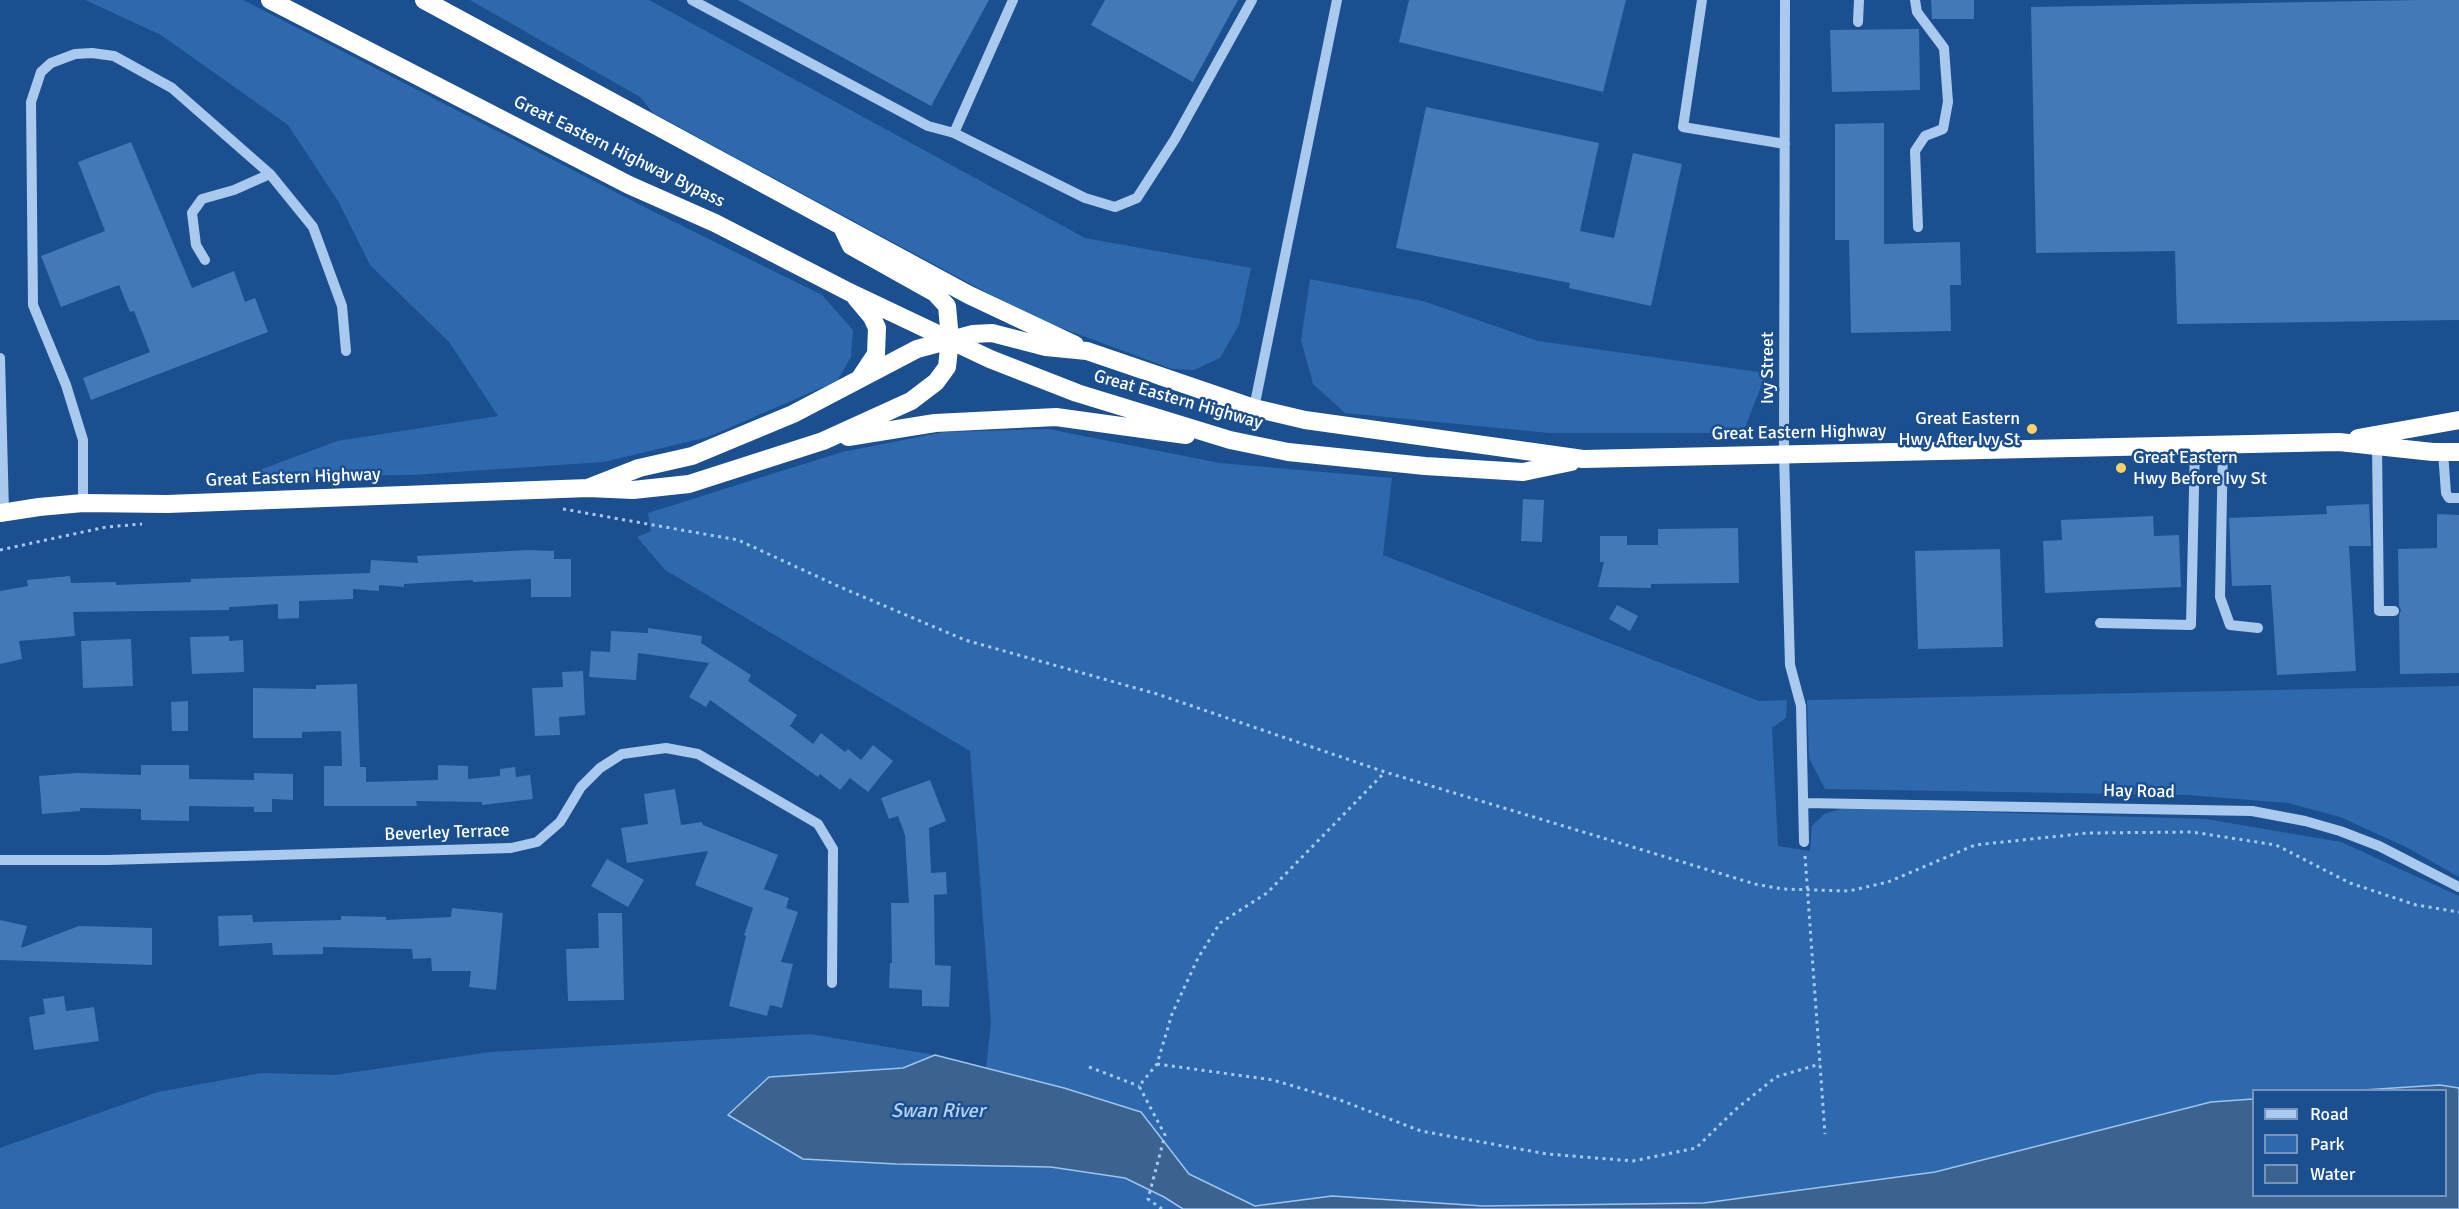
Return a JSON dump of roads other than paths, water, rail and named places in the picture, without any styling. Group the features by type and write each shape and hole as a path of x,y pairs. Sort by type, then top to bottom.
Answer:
{"highway":[{"name":"Great Eastern Highway Bypass","path":"270,0 629,185 715,223 851,293 950,339"},
{"name":"Great Eastern Highway Bypass","path":"424,0 969,295 1087,351"},
{"name":"Great Eastern Highway","path":"2,512 83,503 179,503 588,488 633,490 689,484 823,441 911,401 936,382 947,367 950,339 947,306 935,293 851,246 842,227"},
{"path":"851,293 872,317 876,328 876,354 859,380"},
{"name":"Great Eastern Highway","path":"588,488 639,468 692,456 793,414 917,349 950,339 992,333 1046,347 1087,351 1254,408 1305,420 1583,459 2338,442 2451,452"},
{"name":"Great Eastern Highway","path":"950,339 990,359 1077,393 1230,440 1288,452 1425,466 1523,472 1583,459"},
{"path":"823,441 935,423 1056,417 1230,440"},
{"name":"Great Eastern Highway","path":"2338,442 2459,420"}],"street":[{"path":"692,0 928,126 954,133 1084,198 1115,207 1137,198 1175,140 1252,0"},
{"path":"954,133 1013,0"},
{"path":"1254,408 1337,0"},
{"path":"1702,0 1683,127 1785,144"},
{"name":"Ivy Street","path":"1785,0 1784,454 1790,665 1801,706 1804,842"},
{"path":"1858,22 1859,0"},
{"path":"1915,0 1917,12 1944,48 1948,102 1943,129 1925,136 1915,151 1918,227"},
{"path":"83,503 83,440 66,385 33,305 31,102 41,72 51,63 75,54 92,53 114,56 172,88 270,174 313,227 342,306 346,351"},
{"path":"205,260 196,245 192,213 202,199 234,190 270,174"},
{"path":"0,358 2,512"},
{"path":"2100,623 2191,625 2195,445"},
{"path":"2223,445 2220,597 2230,625 2258,628"},
{"path":"2377,446 2379,611 2394,611"},
{"path":"2451,452 2446,494 2449,498 2459,498"},
{"name":"Beverley Terrace","path":"0,860 107,860 511,848 537,842 560,822 581,787 600,768 622,754 666,748 698,754 818,824 833,849 832,982"},
{"name":"Hay Road","path":"1804,803 2252,811 2305,821 2340,831 2379,846 2459,887"}],"water":[{"name":"Swan River","path":"935,1055 1064,1088 1141,1112 1189,1174 1255,1206 1332,1196 1483,1206 1704,1203 1935,1172 2211,1102 2252,1099 2252,1197 2447,1197 2447,1089 2378,1089 2440,1085 2459,1088 2459,1209 1183,1209 1125,1178 1051,1167 896,1164 803,1159 728,1115 769,1077 903,1068"}],"place":[{"name":"Great Eastern Hwy After Ivy St","path":"2032,429"},
{"name":"Great Eastern Hwy Before Ivy St","path":"2121,468"}]}
